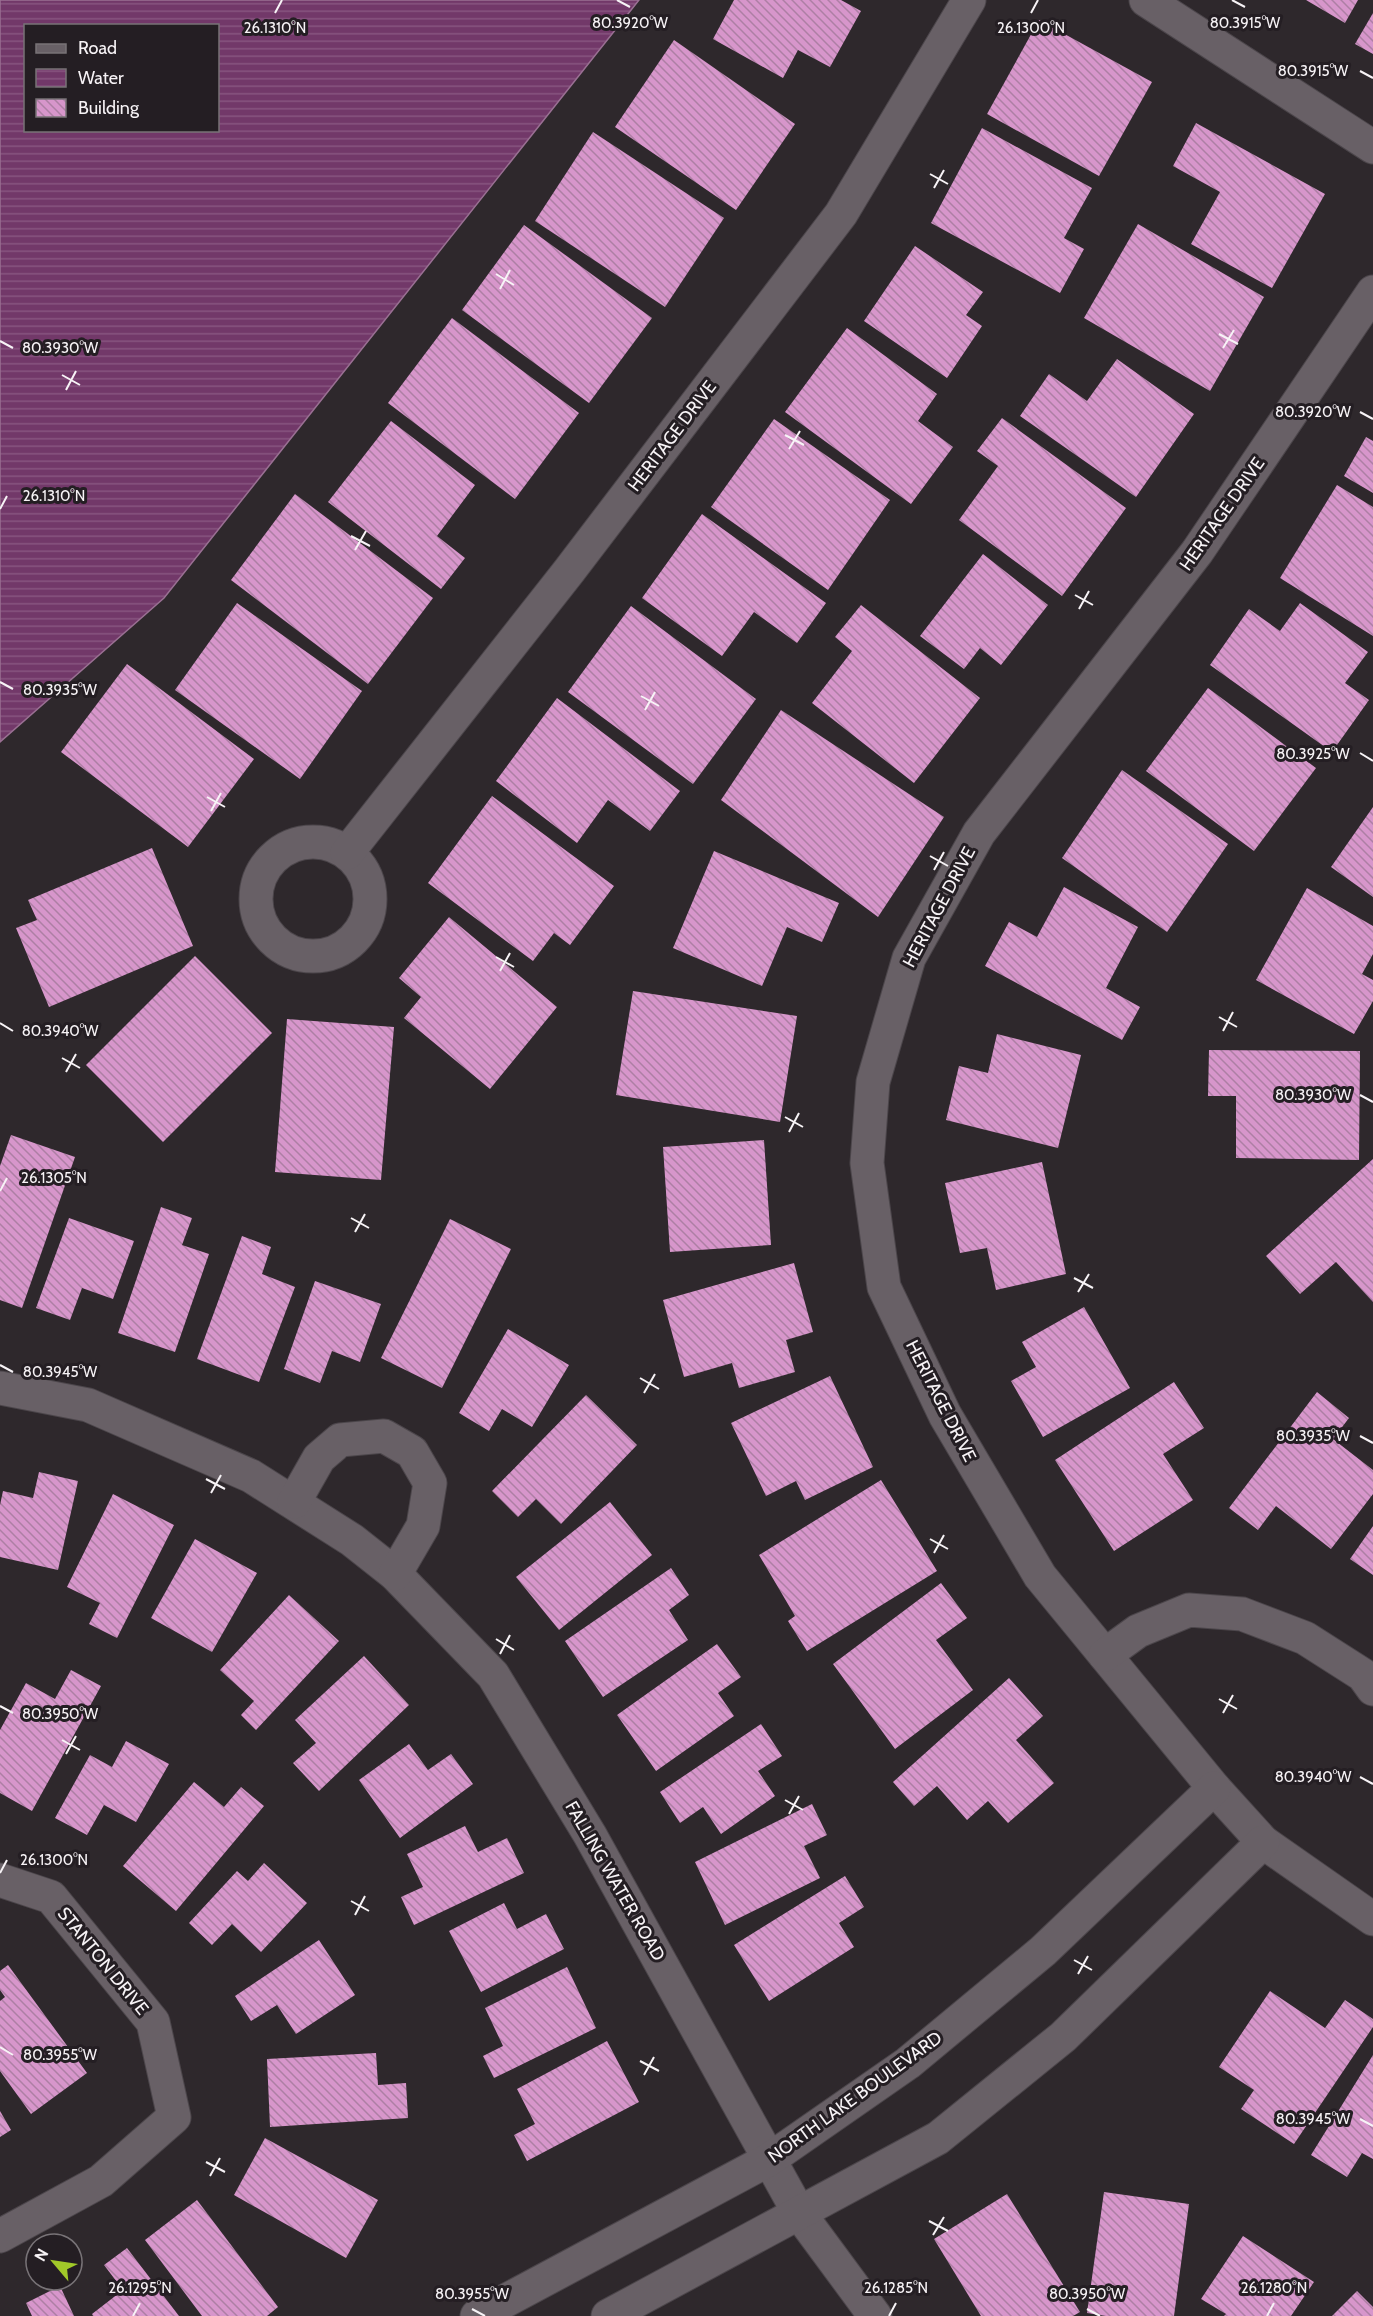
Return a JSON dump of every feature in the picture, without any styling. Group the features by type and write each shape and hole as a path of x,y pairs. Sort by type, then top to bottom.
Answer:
{"street":[{"name":"HERITAGE DRIVE","path":"347,853 576,562 841,214 969,0"},
{"path":"1146,0 1373,147"},
{"name":"HERITAGE DRIVE","path":"1373,292 1197,552 979,833 909,958 873,1082 867,1163 884,1287 945,1415 1040,1576 1214,1788 1263,1842 1373,1919"},
{"name":"FALLING WATER ROAD","path":"0,1388 88,1406 251,1476 352,1540 395,1574 493,1675 590,1835 799,2213 875,2316"},
{"path":"294,1502 319,1458 340,1440 384,1436 412,1452 430,1483 423,1526 395,1574"},
{"path":"1105,1655 1138,1631 1189,1610 1242,1614 1305,1638 1363,1675 1373,1689"},
{"name":"NORTH LAKE BOULEVARD","path":"477,2316 770,2159 908,2063 1042,1952 1214,1788"},
{"path":"608,2316 938,2138 1063,2037 1263,1842"},
{"name":"STANTON DRIVE","path":"0,1880 51,1896 153,2022 174,2117 101,2181 0,2236"}],"water":[{"path":"0,0 639,0 164,598 0,742"}],"building":[{"path":"734,0 841,0 861,11 830,67 798,50 783,78 713,39"},
{"path":"1306,0 1358,0 1345,23"},
{"path":"1373,13 1373,54 1355,44"},
{"path":"1039,20 1152,82 1099,176 987,114"},
{"path":"674,40 795,124 736,210 615,127"},
{"path":"1196,123 1325,194 1272,288 1191,244 1220,192 1173,166"},
{"path":"982,128 1092,188 1064,238 1084,249 1060,293 931,223"},
{"path":"593,132 724,218 665,307 535,221"},
{"path":"1138,224 1264,297 1210,391 1084,318"},
{"path":"524,225 652,318 589,403 462,310"},
{"path":"915,246 983,292 966,315 982,326 947,378 864,321"},
{"path":"452,318 579,413 515,499 388,403"},
{"path":"847,328 937,394 918,421 953,447 911,504 785,412"},
{"path":"1117,359 1194,414 1136,497 1020,416 1049,374 1087,401"},
{"path":"1002,418 1126,508 1062,596 959,520 998,466 977,451"},
{"path":"774,419 890,500 828,590 711,507"},
{"path":"391,421 475,485 437,536 465,558 441,589 328,502"},
{"path":"1366,437 1373,441 1373,493 1344,476"},
{"path":"1337,485 1373,507 1373,636 1280,578"},
{"path":"295,494 433,598 368,684 231,580"},
{"path":"702,514 826,603 797,643 754,612 722,656 642,598"},
{"path":"983,554 1048,605 1001,665 980,648 964,669 920,636"},
{"path":"237,603 362,691 300,779 175,690"},
{"path":"1300,603 1368,652 1345,683 1369,700 1332,752 1210,665 1249,609 1280,631"},
{"path":"861,605 980,698 914,783 812,703 852,651 835,637"},
{"path":"631,606 756,699 693,784 568,692"},
{"path":"127,664 254,759 188,847 61,752"},
{"path":"1208,688 1316,768 1254,851 1146,771"},
{"path":"557,698 680,791 650,831 608,800 577,843 496,781"},
{"path":"781,710 944,817 878,917 721,800"},
{"path":"1122,770 1228,844 1167,932 1062,858"},
{"path":"492,796 614,886 570,945 554,933 533,961 428,883"},
{"path":"1373,807 1373,897 1331,867"},
{"path":"152,848 193,946 49,1007 16,928 37,920 28,900"},
{"path":"714,851 839,903 822,942 787,927 762,986 673,948"},
{"path":"1064,887 1138,927 1106,988 1140,1007 1122,1040 985,966 1009,922 1037,937"},
{"path":"1307,888 1373,926 1373,954 1362,974 1373,980 1373,1001 1354,1034 1256,980"},
{"path":"449,917 557,1007 490,1089 404,1018 421,997 399,978"},
{"path":"195,956 272,1033 163,1142 86,1065"},
{"path":"633,991 797,1016 780,1122 616,1095"},
{"path":"287,1019 394,1027 381,1180 275,1172"},
{"path":"997,1034 1081,1055 1058,1148 946,1120 959,1066 988,1073"},
{"path":"1209,1050 1360,1051 1359,1160 1236,1158 1236,1096 1208,1096"},
{"path":"11,1135 75,1157 22,1308 0,1300 0,1166"},
{"path":"764,1140 771,1245 670,1252 663,1147"},
{"path":"1373,1159 1373,1302 1336,1262 1300,1294 1266,1256"},
{"path":"1042,1162 1066,1274 996,1290 987,1248 960,1253 945,1183"},
{"path":"161,1207 192,1218 182,1245 209,1254 175,1352 118,1333"},
{"path":"69,1218 134,1241 113,1299 82,1288 70,1320 36,1308"},
{"path":"450,1219 511,1249 442,1388 381,1358"},
{"path":"242,1236 271,1247 262,1274 295,1287 259,1382 197,1359"},
{"path":"794,1263 813,1332 786,1340 795,1372 739,1388 732,1363 684,1377 663,1300"},
{"path":"315,1281 381,1304 360,1362 332,1351 320,1383 284,1369"},
{"path":"1084,1307 1130,1388 1043,1437 1011,1381 1036,1367 1022,1342"},
{"path":"508,1329 569,1365 532,1427 502,1409 489,1431 459,1413"},
{"path":"830,1376 873,1467 805,1500 796,1481 766,1496 731,1423"},
{"path":"1174,1382 1204,1428 1163,1454 1193,1500 1114,1551 1055,1460"},
{"path":"1317,1392 1349,1418 1333,1439 1373,1470 1373,1494 1331,1549 1276,1506 1258,1530 1229,1508"},
{"path":"586,1395 637,1445 561,1524 536,1499 518,1517 492,1491"},
{"path":"39,1472 78,1481 58,1570 0,1557 0,1505 3,1491 33,1498"},
{"path":"881,1480 937,1571 807,1651 788,1621 795,1616 759,1555"},
{"path":"113,1494 174,1525 117,1638 89,1624 100,1603 67,1587"},
{"path":"610,1502 652,1555 559,1630 516,1577"},
{"path":"1373,1526 1373,1575 1350,1559"},
{"path":"195,1539 257,1573 212,1652 151,1618"},
{"path":"671,1568 689,1595 669,1610 688,1640 603,1697 565,1641"},
{"path":"941,1583 967,1618 936,1640 973,1690 895,1749 833,1664"},
{"path":"289,1595 339,1641 256,1730 241,1715 254,1701 220,1670"},
{"path":"717,1644 741,1677 718,1693 734,1716 656,1771 617,1715"},
{"path":"364,1656 409,1705 319,1791 293,1763 316,1743 295,1720"},
{"path":"71,1670 101,1686 32,1811 0,1793 0,1730 26,1683 55,1699"},
{"path":"1009,1678 1043,1716 1016,1740 1054,1783 1008,1823 988,1801 967,1820 937,1786 914,1806 893,1782"},
{"path":"761,1724 782,1756 758,1771 775,1796 721,1834 703,1807 680,1823 660,1792"},
{"path":"126,1741 169,1764 136,1822 104,1805 87,1835 55,1818 90,1755 112,1767"},
{"path":"409,1744 428,1770 451,1754 473,1784 400,1838 359,1780"},
{"path":"194,1782 224,1807 241,1787 264,1806 176,1911 123,1866"},
{"path":"812,1804 827,1835 804,1846 820,1878 725,1925 695,1862"},
{"path":"465,1826 478,1852 507,1838 524,1873 414,1925 401,1897 423,1887 407,1854"},
{"path":"264,1863 307,1903 261,1952 232,1924 212,1945 189,1923 237,1871 248,1881"},
{"path":"845,1876 864,1907 839,1923 854,1947 769,2001 734,1945"},
{"path":"504,1903 517,1929 546,1914 564,1949 481,1992 449,1931"},
{"path":"319,1940 355,1995 296,2034 277,2005 251,2021 235,1996"},
{"path":"8,1965 87,2073 31,2114 0,2071 0,2001 5,1997 0,1990 0,1971"},
{"path":"567,1967 596,2028 494,2078 483,2056 503,2046 485,2008"},
{"path":"1270,1991 1325,2028 1345,2000 1373,2019 1373,2027 1294,2144 1241,2109 1254,2090 1219,2067"},
{"path":"607,2041 639,2102 527,2161 514,2135 535,2124 517,2089"},
{"path":"376,2053 378,2085 406,2083 408,2118 270,2127 267,2059"},
{"path":"1373,2055 1373,2159 1362,2153 1347,2177 1311,2155"},
{"path":"0,2111 11,2130 0,2137"},
{"path":"265,2138 378,2200 346,2258 234,2195"},
{"path":"1104,2192 1189,2204 1174,2316 1106,2316 1087,2313"},
{"path":"1007,2194 1080,2312 1073,2316 981,2316 934,2239"},
{"path":"197,2200 278,2307 267,2316 202,2316 145,2240"},
{"path":"1243,2236 1314,2282 1291,2316 1224,2316 1226,2314 1201,2299"},
{"path":"127,2248 179,2316 93,2316 92,2314 123,2290 104,2265"},
{"path":"1357,2291 1373,2307 1373,2316 1332,2316"},
{"path":"48,2292 63,2292 74,2316 32,2316 26,2303"}]}
